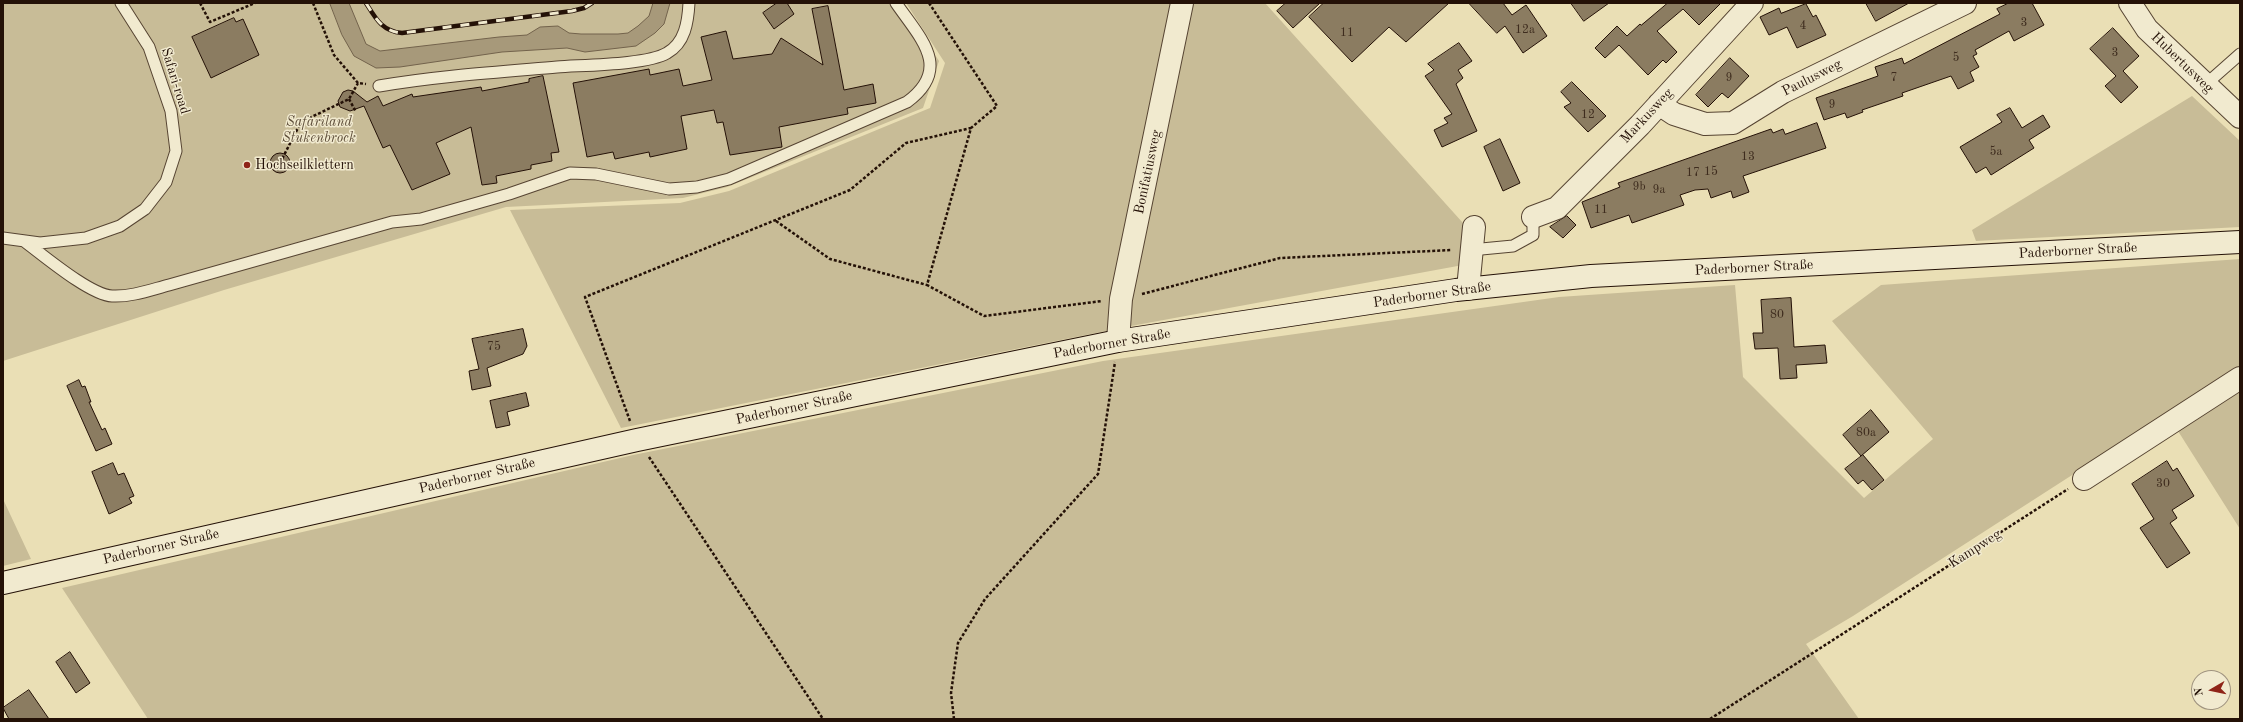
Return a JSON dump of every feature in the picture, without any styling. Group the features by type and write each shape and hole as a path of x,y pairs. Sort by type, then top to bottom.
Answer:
{"main road":[{"name":"Bonifatiusweg","path":"1118,341 1121,299 1182,3"},
{"name":"Markusweg","path":"1533,217 1557,208 1659,104 1752,3"},
{"name":"Paulusweg","path":"1659,104 1674,114 1705,124 1733,123 1783,92 1965,3"},
{"name":"Hubertusweg","path":"2130,3 2147,29 2240,117"},
{"path":"1468,289 1474,227"},
{"name":"Paderborner Straße","path":"3,583 637,440 1118,341 1468,289 1591,276 2240,242"},
{"path":"2084,479 2240,378"}],"lane":[{"name":"Safari-road","path":"3,238 40,243 86,238 120,226 145,209 166,182 176,151 170,111 149,47 121,3"},
{"path":"379,86 421,80 622,63 660,57 677,45 683,36 688,20 690,3"},
{"path":"24,241 91,289 110,296 133,294 392,222 421,219 509,194 570,173 596,174 669,189 697,187 729,179 907,102 918,93 926,81 930,67 930,54 896,3"},
{"path":"2205,85 2240,54"},
{"path":"1471,250 1513,246 1533,235 1533,217"}],"path":[{"path":"200,3 210,22 255,3"},
{"path":"313,3 334,55 358,83 379,86"},
{"path":"823,719 637,440 585,297 850,190 906,143 971,128 997,106 929,3"},
{"path":"280,163 301,122 348,99 358,83"},
{"path":"348,99 356,112"},
{"path":"927,285 971,128"},
{"path":"775,220 830,259 927,285 984,316 1121,299 1280,258 1471,250"},
{"path":"954,719 951,693 958,643 985,599 1098,474 1118,341"},
{"name":"Kampweg","path":"1710,719 2084,479"}],"green space":[{"name":"Safariland Stukenbrock","path":"3,3 901,3 939,61 923,108 727,187 683,198 506,207 224,290 3,361"},
{"path":"906,3 1265,3 1463,223 1463,265 1131,326 621,428 510,210 680,203 729,191 930,108 945,63"},
{"path":"2192,96 2240,141 2240,227 1976,241 1972,230"},
{"path":"2240,259 2240,367 1853,616 1806,644 1859,719 148,719 62,588 633,455 1103,361 1559,297 1735,285 1743,377 1864,498 1933,439 1832,321 1881,285"},
{"path":"2240,390 2240,529 2178,431"},
{"path":"3,499 31,559 3,566"}],"shaded area":[{"path":"330,3 349,3 366,44 380,51 527,35 540,27 558,26 569,33 581,34 628,33 649,16 653,3 670,3 664,24 655,33 636,46 585,52 567,48 502,52 400,67 376,68 354,56 342,35"}],"building":[{"path":"777,3 787,3 794,14 774,29 763,13"},
{"path":"1286,3 1320,3 1293,28 1277,11"},
{"path":"1324,3 1449,3 1406,42 1389,27 1352,62 1309,17"},
{"path":"1469,3 1503,3 1512,15 1526,5 1547,36 1523,53 1505,26 1497,33"},
{"path":"1571,3 1609,3 1584,21"},
{"path":"1668,3 1721,3 1699,25 1683,9 1657,31 1677,52 1666,63 1663,60 1648,75 1619,45 1605,58 1595,48 1617,26 1627,36"},
{"path":"1866,3 1909,3 1876,21"},
{"path":"2009,3 2032,3 2044,25 2014,41 2009,31 1975,50 1977,54 1973,56 1979,67 1970,72 1974,81 1958,89 1951,76 1902,93 1903,96 1862,110 1863,112 1847,118 1845,113 1824,120 1816,98 1878,76 1875,67 1902,58 1904,64 2000,14 1997,9"},
{"path":"1806,4 1813,17 1816,15 1826,35 1797,48 1787,27 1769,35 1760,17 1779,8 1781,13"},
{"path":"828,6 844,90 873,84 876,103 847,108 848,114 779,127 782,147 730,155 723,122 717,123 714,110 681,116 687,149 650,157 649,152 615,159 613,152 587,157 573,83 649,69 650,75 679,69 683,86 712,80 701,37 726,31 733,59 772,54 781,38 823,65 812,9"},
{"path":"234,18 236,22 243,19 259,55 211,78 192,37"},
{"path":"2113,28 2139,56 2123,71 2138,87 2121,103 2105,86 2116,76 2090,49"},
{"path":"1459,43 1472,61 1458,70 1463,78 1456,84 1477,131 1442,147 1434,130 1448,123 1444,118 1452,114 1425,76 1434,70 1428,64"},
{"path":"1730,58 1749,76 1728,98 1722,93 1708,107 1696,95"},
{"path":"543,76 559,152 551,153 552,161 531,165 531,169 496,176 497,183 482,185 471,127 436,143 450,174 412,190 390,145 383,148 364,106 350,111 340,107 338,101 343,92 348,90 353,91 367,102 378,96 383,106 412,94 413,97 481,87 482,91 529,82 529,79"},
{"path":"1572,82 1606,116 1588,132 1564,107 1571,103 1561,92"},
{"path":"2010,108 2022,128 2043,115 2050,127 2029,140 2034,148 1991,175 1986,167 1976,173 1960,147 2002,122 1997,115"},
{"path":"1817,123 1826,148 1743,176 1749,192 1733,198 1731,191 1711,198 1708,189 1695,190 1680,195 1684,205 1632,223 1629,215 1591,228 1582,202 1620,187 1618,183 1771,129 1773,133 1783,129 1785,134"},
{"path":"1500,139 1520,183 1503,191 1484,147"},
{"path":"276,153 284,153 290,159 290,167 284,173 276,173 270,167 270,159"},
{"path":"1567,216 1576,225 1563,238 1550,227"},
{"path":"1791,298 1794,347 1825,345 1827,363 1796,365 1797,378 1780,379 1778,348 1755,349 1753,333 1763,333 1761,300"},
{"path":"523,329 527,346 523,354 487,368 491,386 472,390 469,371 479,369 472,339"},
{"path":"79,380 82,387 85,386 91,402 89,402 102,430 105,428 112,444 96,451 67,386"},
{"path":"526,393 529,406 507,412 510,425 496,428 490,401"},
{"path":"1871,410 1889,432 1861,456 1843,435"},
{"path":"1863,455 1884,480 1872,490 1863,480 1858,484 1845,469"},
{"path":"2167,461 2173,471 2177,468 2194,496 2172,510 2177,518 2170,523 2190,553 2167,568 2140,528 2154,519 2132,484"},
{"path":"113,463 118,475 124,473 134,496 129,498 132,503 109,514 92,472"},
{"path":"70,652 90,683 76,693 56,662"},
{"path":"29,690 49,719 9,719 3,708"}],"railway":[{"path":"366,3 384,27 389,30 402,33 572,11 584,8 592,3"}],"place":[{"name":"Hochseilklettern","path":"247,165"}]}
